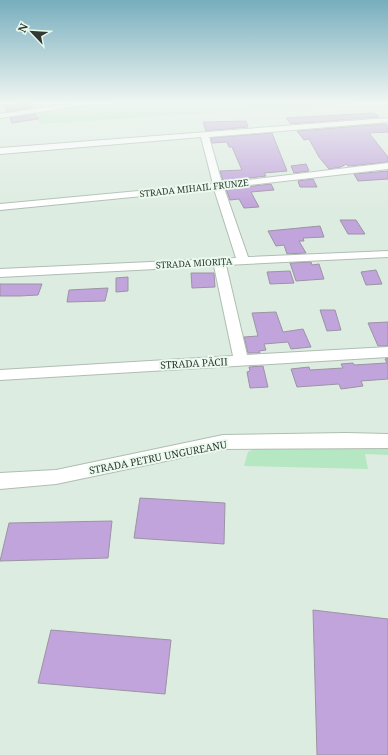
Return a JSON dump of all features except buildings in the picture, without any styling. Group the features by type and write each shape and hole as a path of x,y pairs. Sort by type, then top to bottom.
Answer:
{"street":[{"path":"0,151 153,138"},
{"path":"205,138 218,186 242,261"},
{"name":"STRADA MIHAIL FRUNZE","path":"0,207 218,186 388,166"},
{"name":"STRADA MIORIȚA","path":"0,273 388,254"},
{"path":"219,262 241,361"},
{"name":"STRADA PĂCII","path":"0,375 388,352"},
{"name":"STRADA PETRU UNGUREANU","path":"0,481 56,477 223,442 346,440 388,441"}],"green space":[{"path":"260,446 388,446 388,455 365,454 368,469 244,466 248,452"}]}
